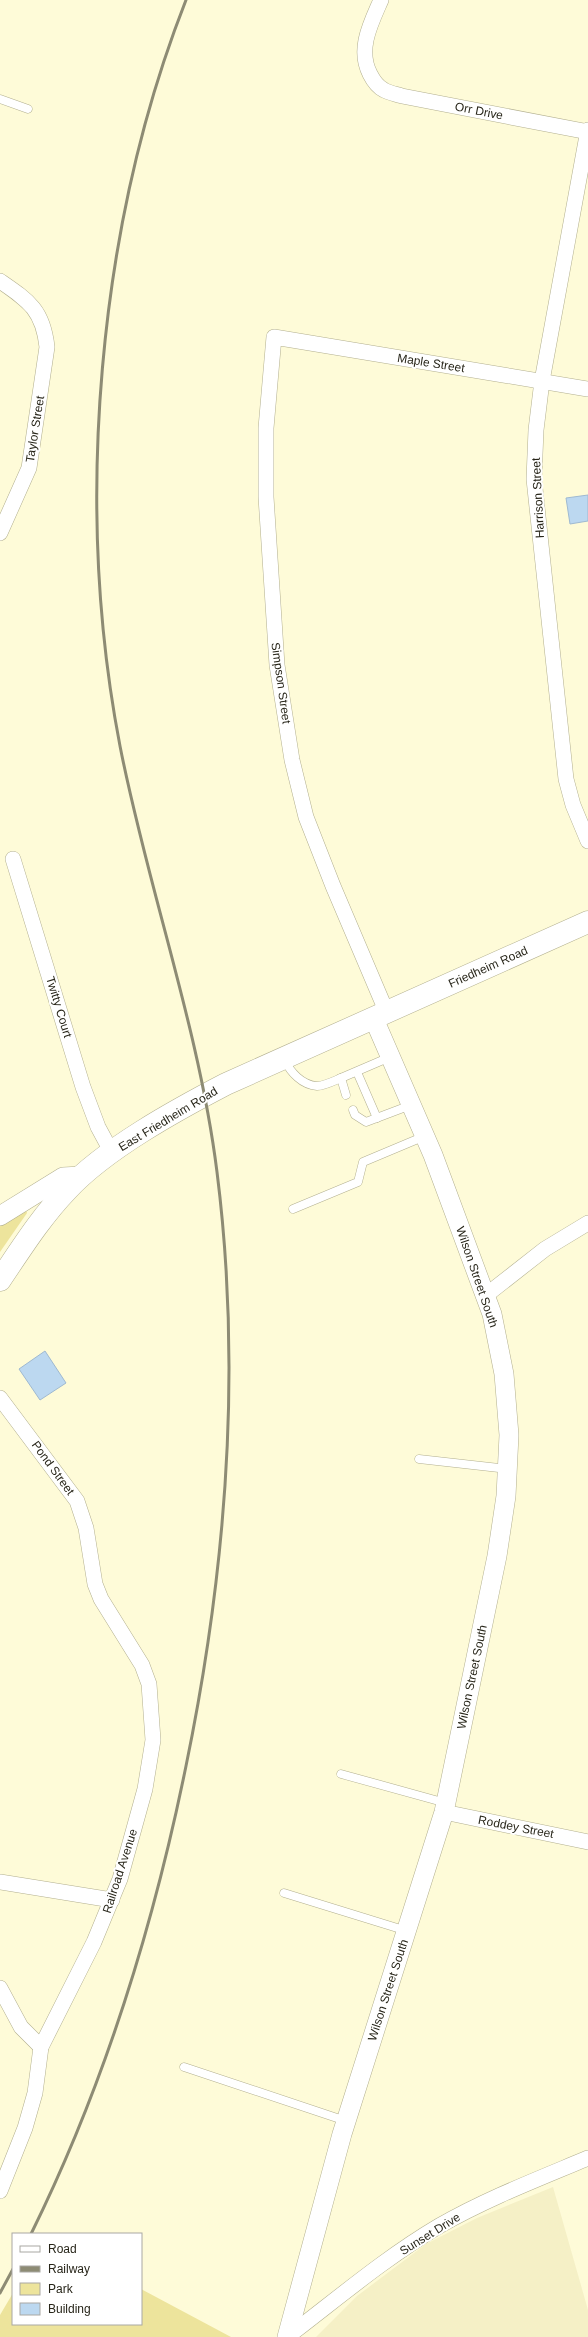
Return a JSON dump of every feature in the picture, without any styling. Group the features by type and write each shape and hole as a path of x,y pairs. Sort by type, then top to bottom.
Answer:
{"main road":[{"name":"Friedheim Road","path":"380,1016 588,922"},
{"name":"East Friedheim Road","path":"80,1176 112,1152 186,1105 284,1058 380,1016"},
{"path":"0,1280 48,1211 80,1176"}],"street":[{"name":"Orr Drive","path":"381,0 369,28 364,48 365,64 374,81 383,90 402,96 588,132"},
{"name":"Harrison Street","path":"588,132 542,381 536,430 534,479 538,530 566,779 573,805 588,842"},
{"name":"Taylor Street","path":"0,281 17,293 38,314 42,320 46,346 29,468 0,533"},
{"name":"Maple Street","path":"274,337 588,389"},
{"name":"Simpson Street","path":"274,337 266,428 266,497 277,665 292,760 309,824 380,1016"},
{"name":"Twitty Court","path":"13,859 83,1087 95,1121 112,1152"},
{"name":"Wilson Street South","path":"287,2337 346,2121 408,1931 445,1807 497,1556 506,1496 508,1469 509,1435 504,1374 492,1314 425,1136 391,1057 380,1016"},
{"name":"East Friedheim Road","path":"0,1216 64,1177 80,1176"},
{"path":"486,1296 545,1249 588,1223"},
{"name":"Pond Street","path":"0,1398 77,1501 86,1528 89,1547"},
{"name":"Railroad Avenue","path":"0,2191 25,2128 35,2094 41,2047 94,1942 112,1900 132,1837 149,1771 154,1740 149,1684 142,1665 101,1599 95,1584 89,1547"},
{"name":"Roddey Street","path":"445,1807 529,1829 588,1842"},
{"path":"0,1882 112,1900"},
{"path":"0,1988 21,2027 41,2047"},
{"name":"Sunset Drive","path":"287,2337 379,2267 439,2227 486,2203 588,2158"}],"lane":[{"path":"0,99 28,109"},
{"path":"284,1058 288,1068 297,1078 317,1086 357,1072 391,1057"},
{"path":"357,1072 377,1118"},
{"path":"341,1078 346,1095"},
{"path":"353,1110 355,1115 366,1122 411,1105"},
{"path":"293,1209 358,1182 363,1162 425,1136"},
{"path":"419,1459 508,1469"},
{"path":"341,1774 445,1807"},
{"path":"284,1893 408,1931"},
{"path":"184,2067 346,2121"}],"shaded area":[{"path":"553,2187 588,2310 588,2337 316,2337 357,2296 426,2244 477,2218"}],"green space":[{"path":"26,1210 27,1213 0,1252 0,1223"},
{"path":"142,2290 231,2337 0,2337 0,2315 12,2295 12,2325 142,2325"}],"building":[{"path":"588,495 588,521 570,524 566,498"},
{"path":"45,1351 66,1383 40,1400 19,1369"}],"railway":[{"path":"31,2233 57,2178 103,2064 124,2005 158,1887 173,1827 200,1693 220,1545 226,1470 229,1396 228,1321 224,1246 217,1172 209,1118 186,1012 144,853 120,746 106,655 98,561 97,465 102,368 114,273 132,179 156,87 186,0"},
{"path":"0,2293 12,2271"}]}
